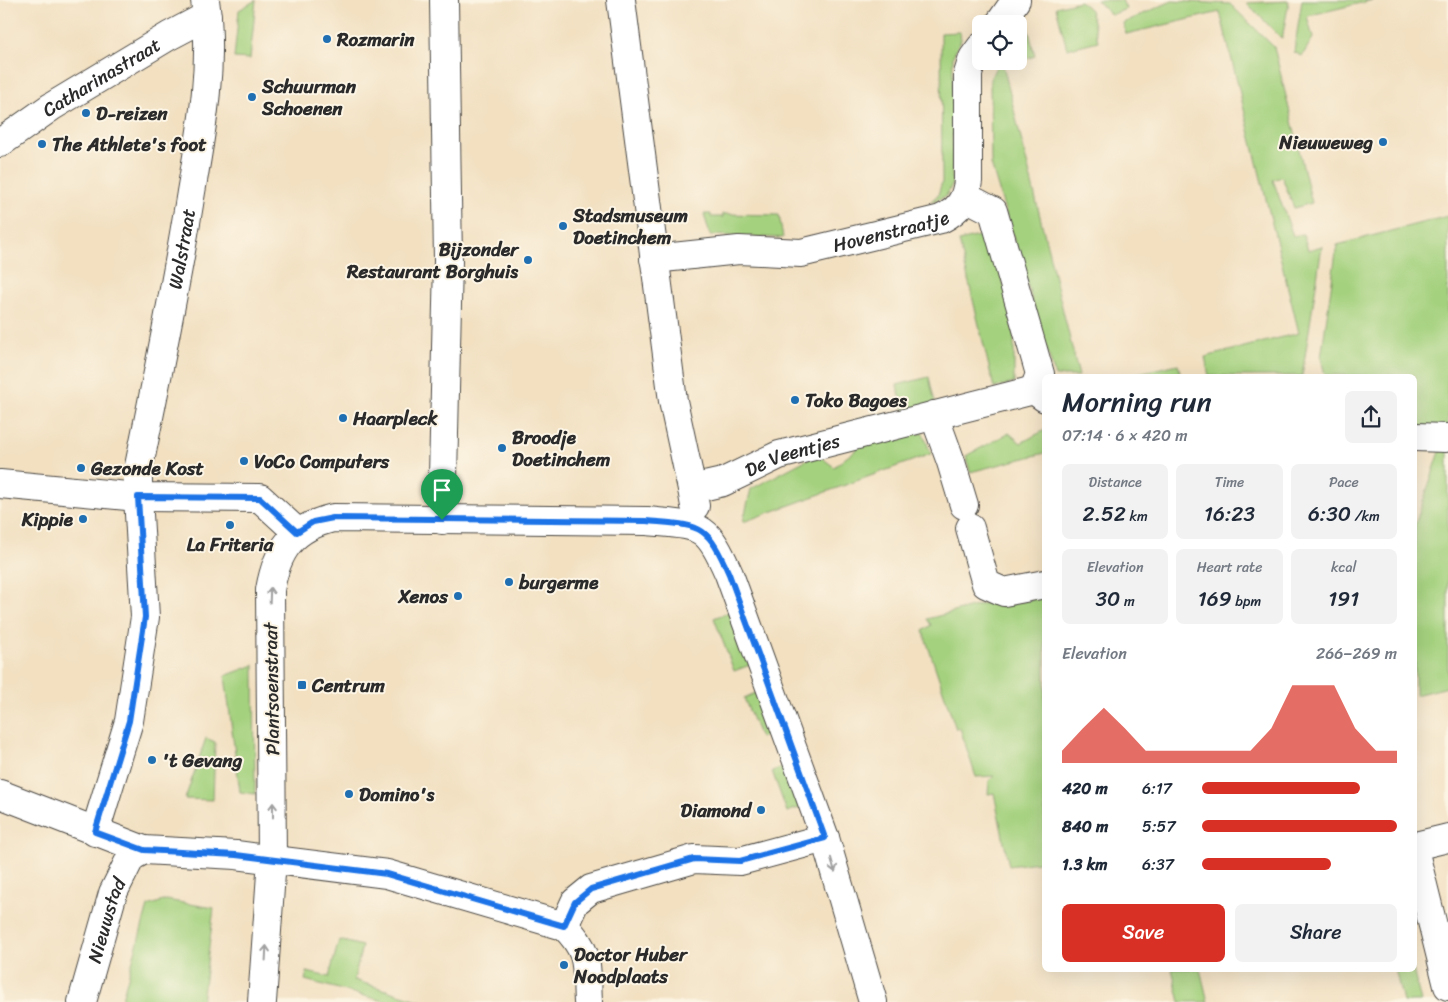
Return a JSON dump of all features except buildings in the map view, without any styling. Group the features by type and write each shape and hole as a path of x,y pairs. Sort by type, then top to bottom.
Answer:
{"street":[{"path":"442,520 448,261 444,0"},
{"path":"622,0 673,401 700,529 711,537 729,574 825,838 873,1002"},
{"path":"1005,15 1016,0"},
{"name":"Catharinastraat","path":"0,143 51,107 169,36 206,8"},
{"name":"Walstraat","path":"138,497 138,472 199,144 208,72 206,8"},
{"name":"Hovenstraatje","path":"654,260 739,250 801,253 941,219 954,212 966,197 968,181 968,74 972,63"},
{"name":"De Veentjes","path":"692,489 723,482 779,455 934,415 1039,394 1040,374 993,211 966,197"},
{"path":"934,415 951,462 986,584 1004,592 1042,585"},
{"path":"1417,437 1446,438"},
{"path":"0,485 138,497 260,498 297,532"},
{"path":"95,832 129,721 145,617 138,497"},
{"name":"Plantsoenstraat","path":"262,1002 272,859 270,590 274,569 280,555 297,532 313,522 333,518 646,521 685,525 700,529"},
{"path":"0,794 144,850 272,859 387,874 564,926 578,940 585,955 588,1002"},
{"path":"564,926 575,902 591,889 694,859 740,861 825,838"},
{"path":"1417,846 1448,838"},
{"name":"Nieuwstad","path":"82,1002 113,893 131,857 144,850"},
{"path":"1417,861 1448,986"}],"green space":[{"path":"256,0 250,59 234,58 239,10"},
{"path":"1097,0 1122,0 1126,9 1111,15"},
{"path":"1302,0 1373,0 1307,16 1313,38 1302,56 1294,52"},
{"path":"1080,1 1090,10 1098,41 1067,49 1056,7"},
{"path":"1172,1 1230,4 1274,47 1312,203 1294,208 1282,177 1273,180 1293,236 1303,234 1308,250 1322,246 1302,374 1209,374 1205,357 1299,333 1220,12 1126,34 1123,23"},
{"path":"1289,1 1282,39 1247,3"},
{"path":"1027,24 1035,56 1027,58"},
{"path":"960,32 961,40 953,56 952,185 946,196 929,203 938,195 942,182 941,33"},
{"path":"994,70 1004,70 1079,374 1054,374 991,164 990,79"},
{"path":"704,214 711,214 711,217 723,217 723,214 779,215 783,238 710,235"},
{"path":"1448,216 1448,427 1417,427 1417,374 1325,374 1321,358 1337,245"},
{"path":"987,234 1014,315 1014,383 994,388 959,241"},
{"path":"1178,364 1180,374 1135,374"},
{"path":"929,377 935,403 904,411 897,385"},
{"path":"1448,428 1448,687 1417,695 1417,519"},
{"path":"1042,432 1042,454 970,472 966,456 1009,433 1021,443"},
{"path":"923,433 931,454 743,522 751,489 817,454 834,467 857,449 855,442"},
{"path":"1042,597 1042,861 1009,866 994,793 988,794 989,781 994,776 976,777 960,728 956,729 923,631 931,625 927,619 998,600 1000,607"},
{"path":"729,612 750,665 734,671 714,618"},
{"path":"254,665 255,794 240,792 225,676"},
{"path":"760,691 775,732 760,738 744,698"},
{"path":"206,738 215,742 213,800 185,799"},
{"path":"788,765 802,807 787,812 772,771"},
{"path":"166,900 214,908 202,1002 121,1002 148,906"},
{"path":"339,940 362,946 354,980 424,1002 387,1002 305,980 307,972 329,977"},
{"path":"1173,972 1201,972 1208,1002 1180,1002"},
{"path":"1396,972 1414,972 1421,1002 1403,1002"}],"place":[{"name":"Rozmarin","path":"327,39"},
{"name":"Schuurman Schoenen","path":"252,97"},
{"name":"D-reizen","path":"86,113"},
{"name":"Nieuweweg","path":"1383,142"},
{"name":"The Athlete's foot","path":"42,144"},
{"name":"Stadsmuseum Doetinchem","path":"563,226"},
{"name":"Bijzonder Restaurant Borghuis","path":"528,260"},
{"name":"Toko Bagoes","path":"795,400"},
{"name":"Haarpleck","path":"343,418"},
{"name":"Broodje Doetinchem","path":"502,448"},
{"name":"VoCo Computers","path":"244,461"},
{"name":"Gezonde Kost","path":"81,468"},
{"name":"Kippie","path":"83,519"},
{"name":"La Friteria","path":"230,525"},
{"name":"burgerme","path":"509,582"},
{"name":"Xenos","path":"458,596"},
{"name":"Centrum","path":"302,685"},
{"name":"'t Gevang","path":"152,760"},
{"name":"Domino's","path":"349,794"},
{"name":"Diamond","path":"761,810"},
{"name":"Doctor Huber Noodplaats","path":"564,965"}],"route":[{"path":"138,497 260,498 297,532 313,522 333,518 442,520 646,521 685,525 700,529 711,537 719,550 729,574 825,838 740,861 694,859 591,889 575,902 564,926 387,874 236,855 144,850 95,832 129,721 145,617 138,497"}]}
